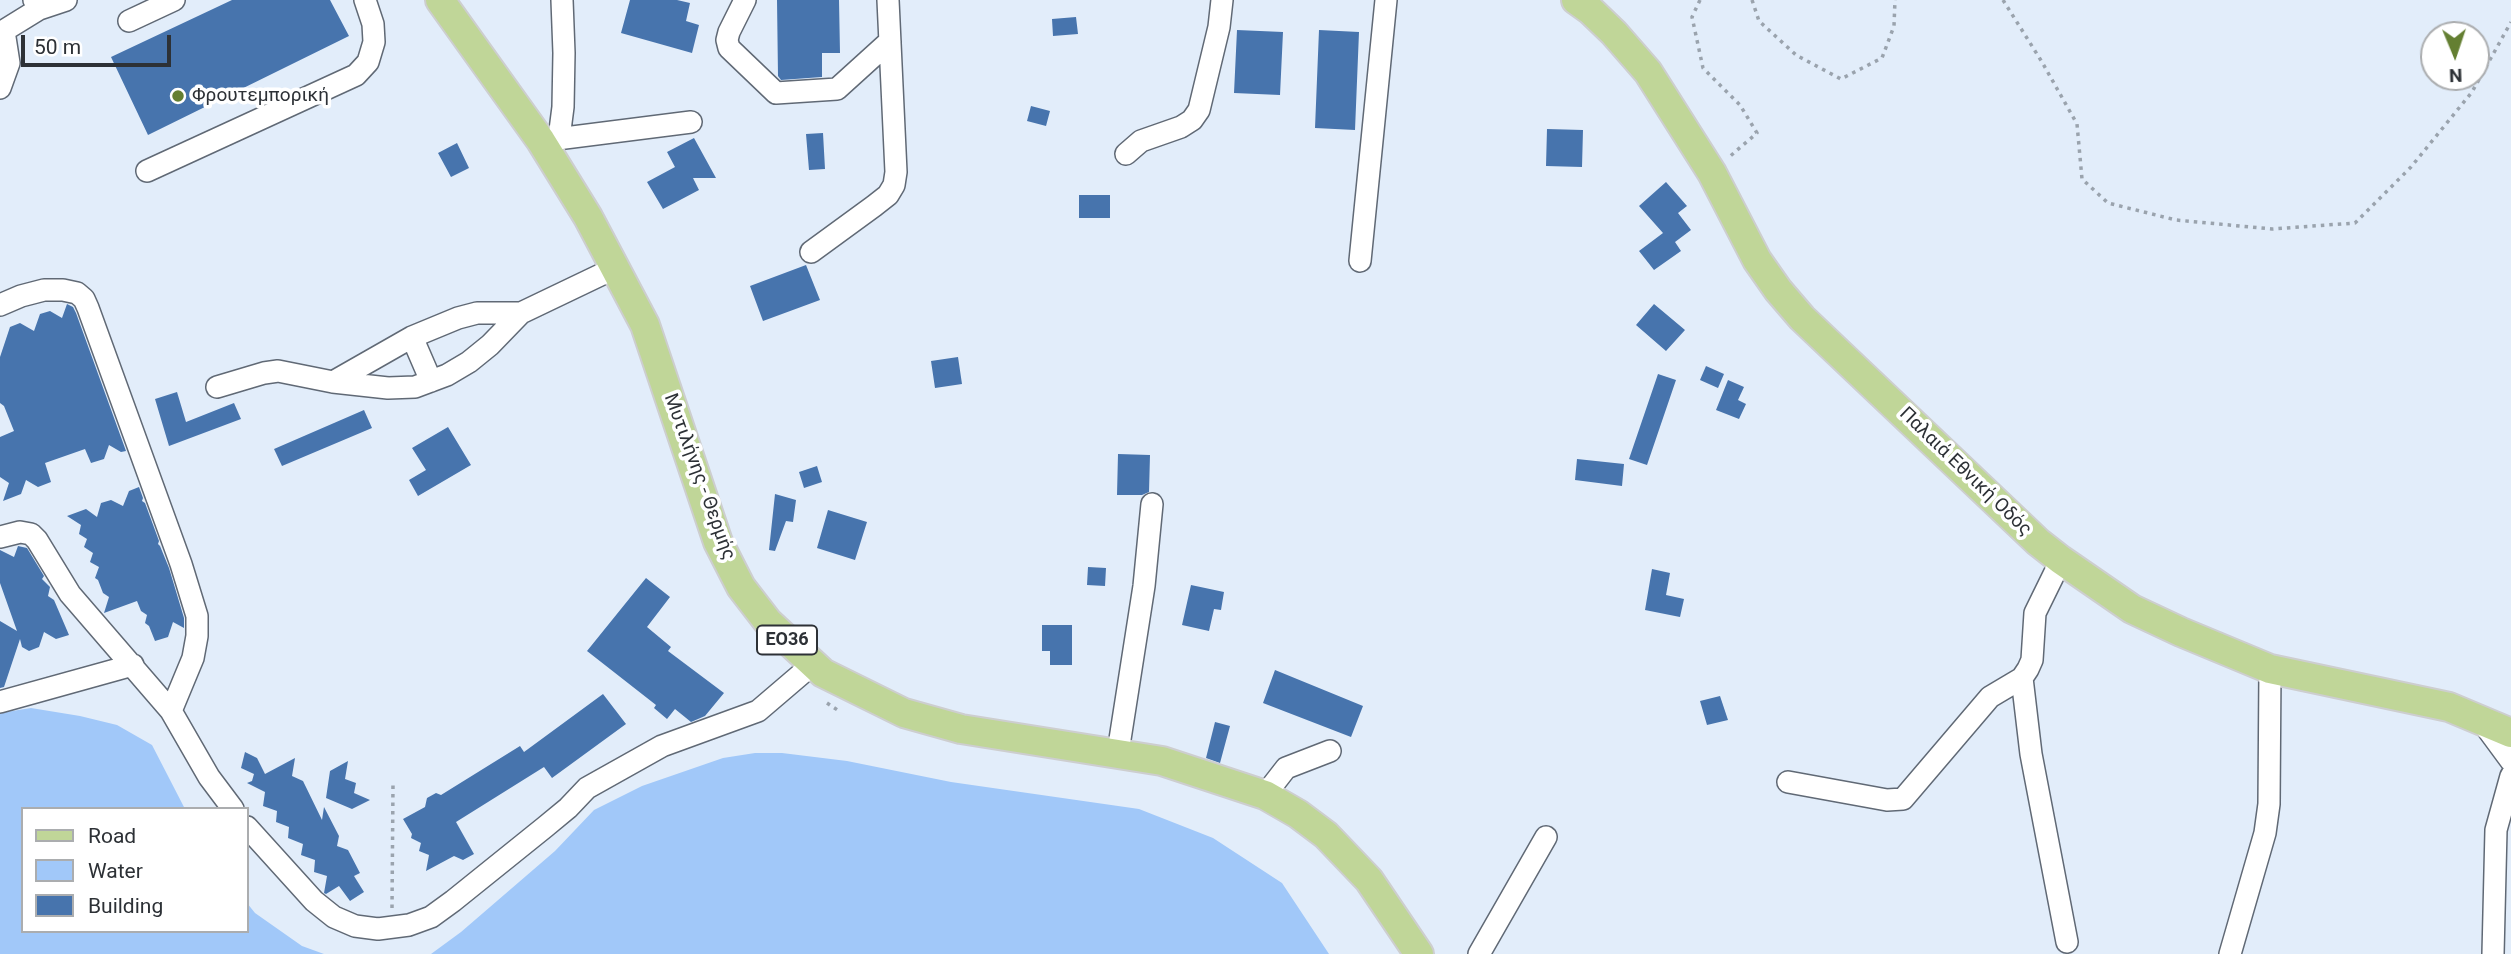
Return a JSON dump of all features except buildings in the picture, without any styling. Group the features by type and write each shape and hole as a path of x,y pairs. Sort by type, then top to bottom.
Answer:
{"main road":[{"name":"Μυτιλήνης - Θερμής","path":"440,0 550,139 645,325 718,542 741,587 768,622 823,673 904,713 961,729 1162,761 1265,795 1298,814 1326,835 1369,880 1419,954"},
{"name":"Παλαιά Εθνική Οδός","path":"1586,3 1648,72 1712,173 1757,260 1778,290 1794,309 2038,542 2132,609 2270,669 2344,687 2449,707 2511,733"}],"street":[{"path":"0,88 9,63 2,32 37,5 66,0"},
{"path":"129,21 174,0"},
{"path":"147,171 356,75 368,62 374,42 373,24 365,0"},
{"path":"562,0 564,67 550,139 691,122"},
{"path":"745,0 729,32 729,48 776,93 837,89 890,41"},
{"path":"811,252 874,206 894,185 888,0"},
{"path":"1126,154 1141,141 1181,127 1192,120 1199,110 1219,27 1222,0"},
{"path":"1360,261 1386,0"},
{"path":"217,387 278,371 332,382 402,388 431,381 469,362 521,313 615,268"},
{"path":"0,305 44,290 63,290 77,293 88,307 198,615 193,658 171,711"},
{"path":"332,382 412,337 467,315 521,313"},
{"path":"412,337 431,381"},
{"path":"1118,752 1144,586 1152,504"},
{"path":"0,537 20,532 31,534 37,540 61,582 171,711 209,777 232,807"},
{"path":"1788,782 1887,800 1903,799 1990,697 2022,678 2032,660 2035,613 2061,560"},
{"path":"248,828 314,901 334,917 355,926 378,929 409,925 431,917 568,808 587,788 662,746 758,710 813,664"},
{"path":"0,702 133,665"},
{"path":"2230,954 2269,804 2270,669"},
{"path":"2022,678 2031,754 2067,942"},
{"path":"2483,723 2511,761"},
{"path":"1265,795 1286,768 1330,751"},
{"path":"2493,954 2496,830 2511,776"},
{"path":"1479,954 1546,837"}],"path":[{"path":"1700,0 1692,17 1703,68 1740,105 1757,133 1712,173"},
{"path":"1752,0 1759,21 1796,55 1841,79 1882,58 1894,26 1895,0"},
{"path":"2003,0 2077,124 2081,179 2108,203 2176,220 2272,229 2355,223 2411,167 2472,92 2511,22"},
{"path":"392,927 393,784"}],"water":[{"path":"31,708 117,725 152,745 184,807 21,807 21,933 248,933 248,904 255,913 302,946 324,954 0,954 0,713"},
{"path":"755,753 782,753 847,761 951,782 1139,809 1213,838 1282,883 1329,954 431,954 461,932 555,851 594,810 642,786 723,758"}],"place":[{"name":"Φρουτεμπορική","path":"178,96"}]}
